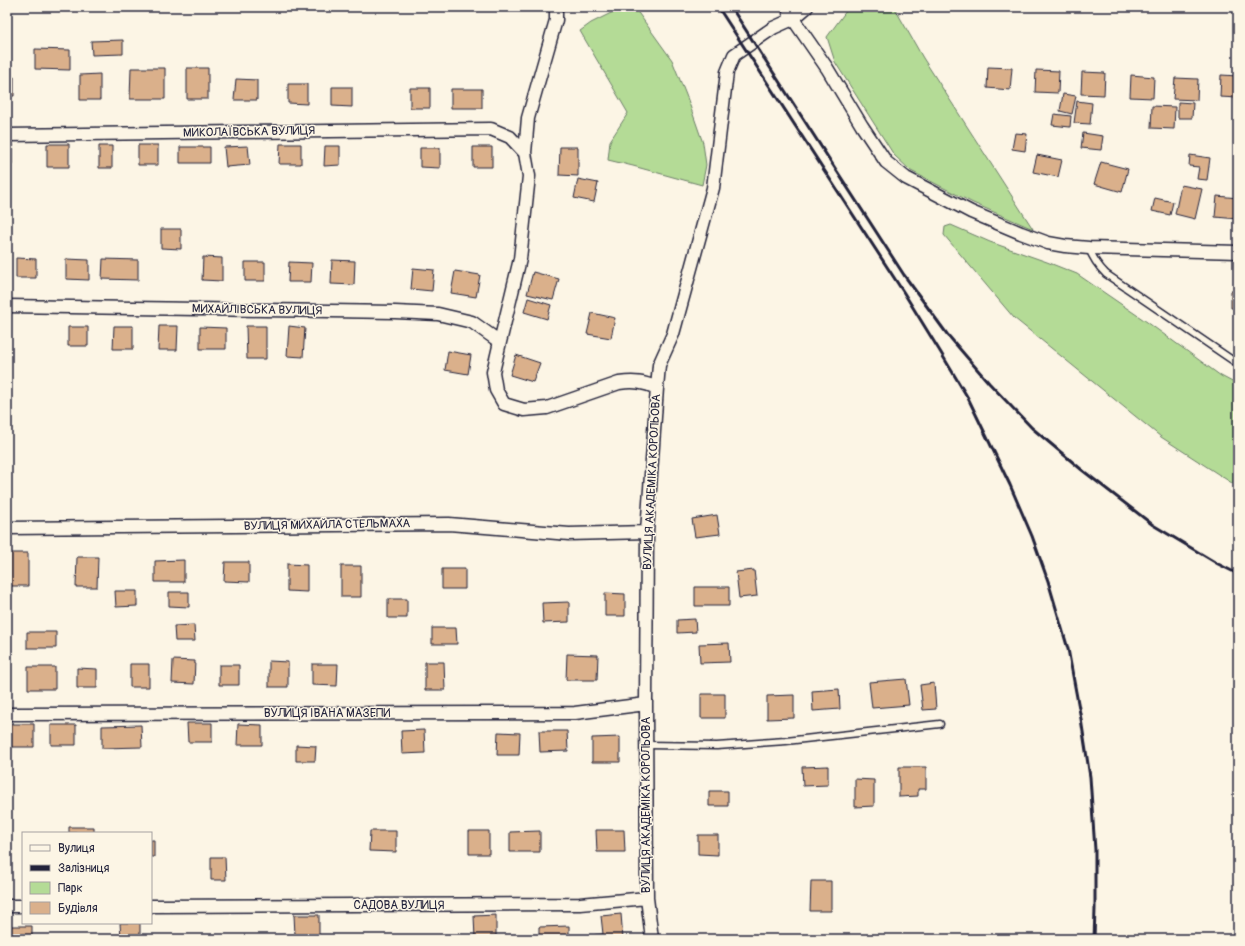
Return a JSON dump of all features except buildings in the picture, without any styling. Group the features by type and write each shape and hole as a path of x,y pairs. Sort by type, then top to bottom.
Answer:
{"street":[{"name":"ВУЛИЦЯ АКАДЕМІКА КОРОЛЬОВА","path":"556,7 556,20 528,118 526,153 529,176 520,259 494,372 496,390 504,404 524,410 547,408 620,383 632,381 646,383 657,388 647,532 647,898 652,939"},
{"path":"657,388 659,365 674,334 713,188 726,72 734,54 773,28 791,13 807,7"},
{"path":"791,13 886,162 906,178 971,212 1048,243 1089,248 1238,252"},
{"name":"МИКОЛАЇВСЬКА ВУЛИЦЯ","path":"7,135 491,129 510,137 526,153"},
{"name":"МИХАЙЛІВСЬКА ВУЛИЦЯ","path":"7,306 395,312 438,314 472,322 500,342"},
{"name":"ВУЛИЦЯ МИХАЙЛА СТЕЛЬМАХА","path":"7,528 449,524 569,534 647,532"},
{"name":"ВУЛИЦЯ ІВАНА МАЗЕПИ","path":"7,714 575,713 646,704"},
{"name":"САДОВА ВУЛИЦЯ","path":"152,906 580,904 647,898"},
{"path":"7,906 22,906"}],"lane":[{"path":"1089,248 1093,258 1106,274 1238,364"},
{"path":"646,745 725,746 786,741 940,724"}],"green space":[{"path":"623,7 634,7 672,60 703,143 706,165 702,185 608,160 610,141 628,113 580,31 591,23"},
{"path":"849,7 894,7 923,58 1033,229 973,203 911,171 894,155 835,62 827,37"},
{"path":"951,225 990,242 1077,274 1147,322 1221,376 1238,385 1238,487 1161,437 1014,318 944,235 945,227"}],"railway":[{"path":"718,7 904,293 968,398 1010,485 1032,536 1048,581 1068,649 1090,777 1095,850 1094,939"},
{"path":"731,7 904,275 947,334 989,383 1032,428 1082,470 1153,525 1218,564 1238,574"}]}
